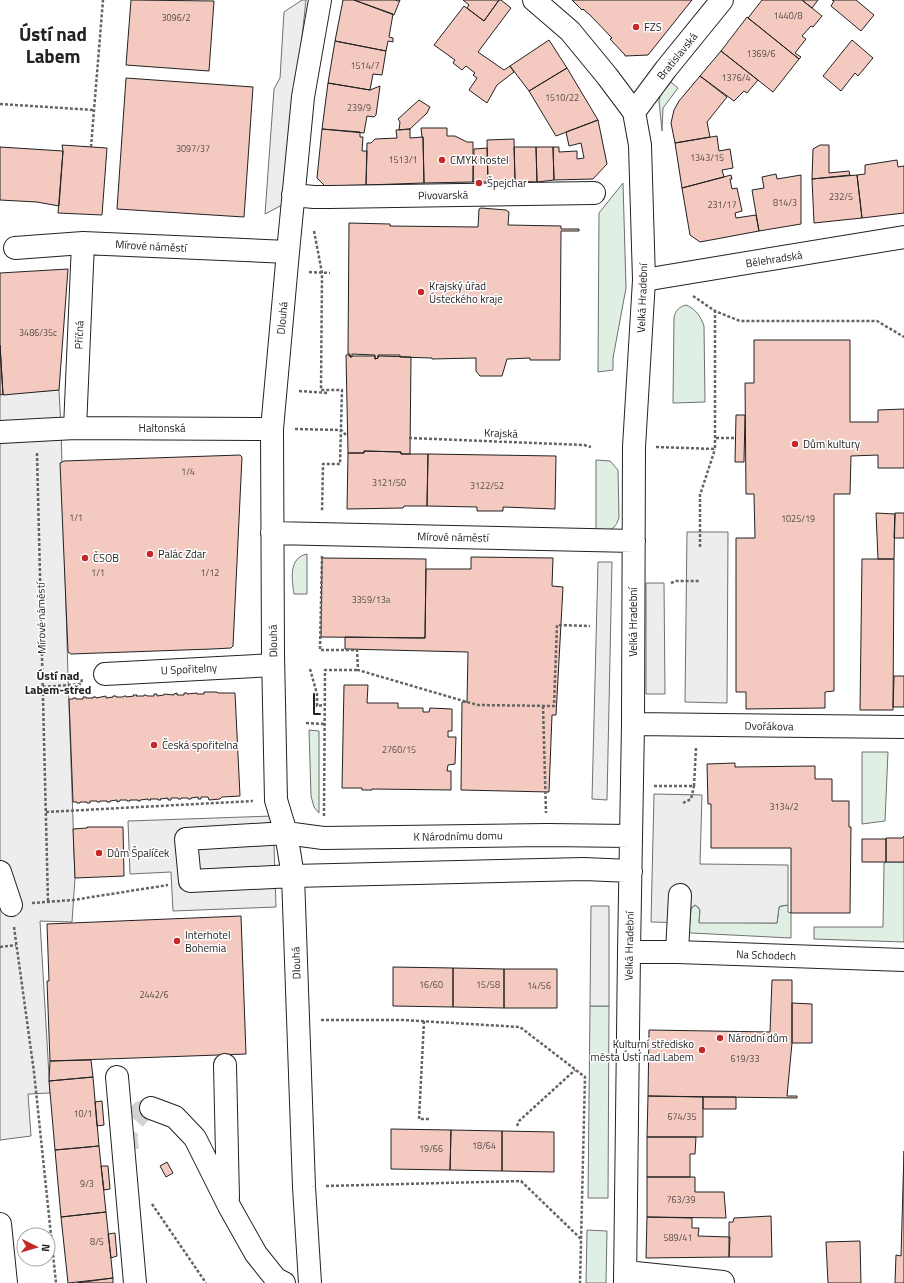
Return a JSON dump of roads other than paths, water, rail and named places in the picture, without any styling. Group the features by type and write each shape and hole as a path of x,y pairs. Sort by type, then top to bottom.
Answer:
{"street":[{"name":"Dlouhá","path":"310,1283 304,1187 293,876 286,833 276,800 272,429 303,97 320,0"},
{"name":"Velká Hradební","path":"534,0 570,31 634,112 640,145 644,280 634,447 633,724 628,952 626,1278"},
{"name":"Bratislavská","path":"634,112 666,68 722,0"},
{"name":"Pivovarská","path":"293,195 330,197 594,193"},
{"name":"Bělehradská","path":"644,280 899,239"},
{"name":"Mírové náměstí","path":"15,248 83,243 288,252"},
{"name":"Příčná","path":"68,428 83,243"},
{"name":"Haltonská","path":"68,428 264,429"},
{"path":"0,432 68,428"},
{"name":"Mírové náměstí","path":"272,533 634,541"},
{"name":"U Spořitelny","path":"105,674 274,664"},
{"name":"Dvořákova","path":"633,724 904,727"},
{"name":"K Národnímu domu","path":"293,876 190,881 186,839 286,833 323,838 547,835 631,836"},
{"path":"293,876 584,869 630,871"},
{"path":"0,872 11,905"},
{"path":"677,952 680,895"},
{"name":"Na Schodech","path":"628,952 677,952 904,960"},
{"path":"225,1065 228,1206"},
{"path":"117,1077 135,1283"},
{"path":"152,1108 175,1117 195,1138 228,1206 256,1254 276,1279 284,1283"},
{"path":"0,1224 6,1283"},
{"path":"626,1278 723,1282"}],"tunnel":[{"path":"128,1150 126,1134 134,1120 141,1112 151,1108"}],"place":[{"name":"FZS","path":"636,27"},
{"name":"CMYK hostel","path":"442,160"},
{"name":"Špejchar","path":"479,183"},
{"name":"Krajský úřad Ústeckého kraje","path":"421,292"},
{"name":"Dům kultury","path":"795,444"},
{"name":"Palác Zdar","path":"150,554"},
{"name":"ČSOB","path":"85,558"},
{"name":"Česká spořitelna","path":"154,745"},
{"name":"Dům Špalíček","path":"99,853"},
{"name":"Interhotel Bohemia","path":"177,941"},
{"name":"Národní dům","path":"720,1038"},
{"name":"Kulturní středisko města Ústí nad Labem","path":"702,1050"}],"district":[{"name":"Ústí nad Labem","path":"53,45"},
{"name":"Ústí nad Labem-střed","path":"58,683"}]}
